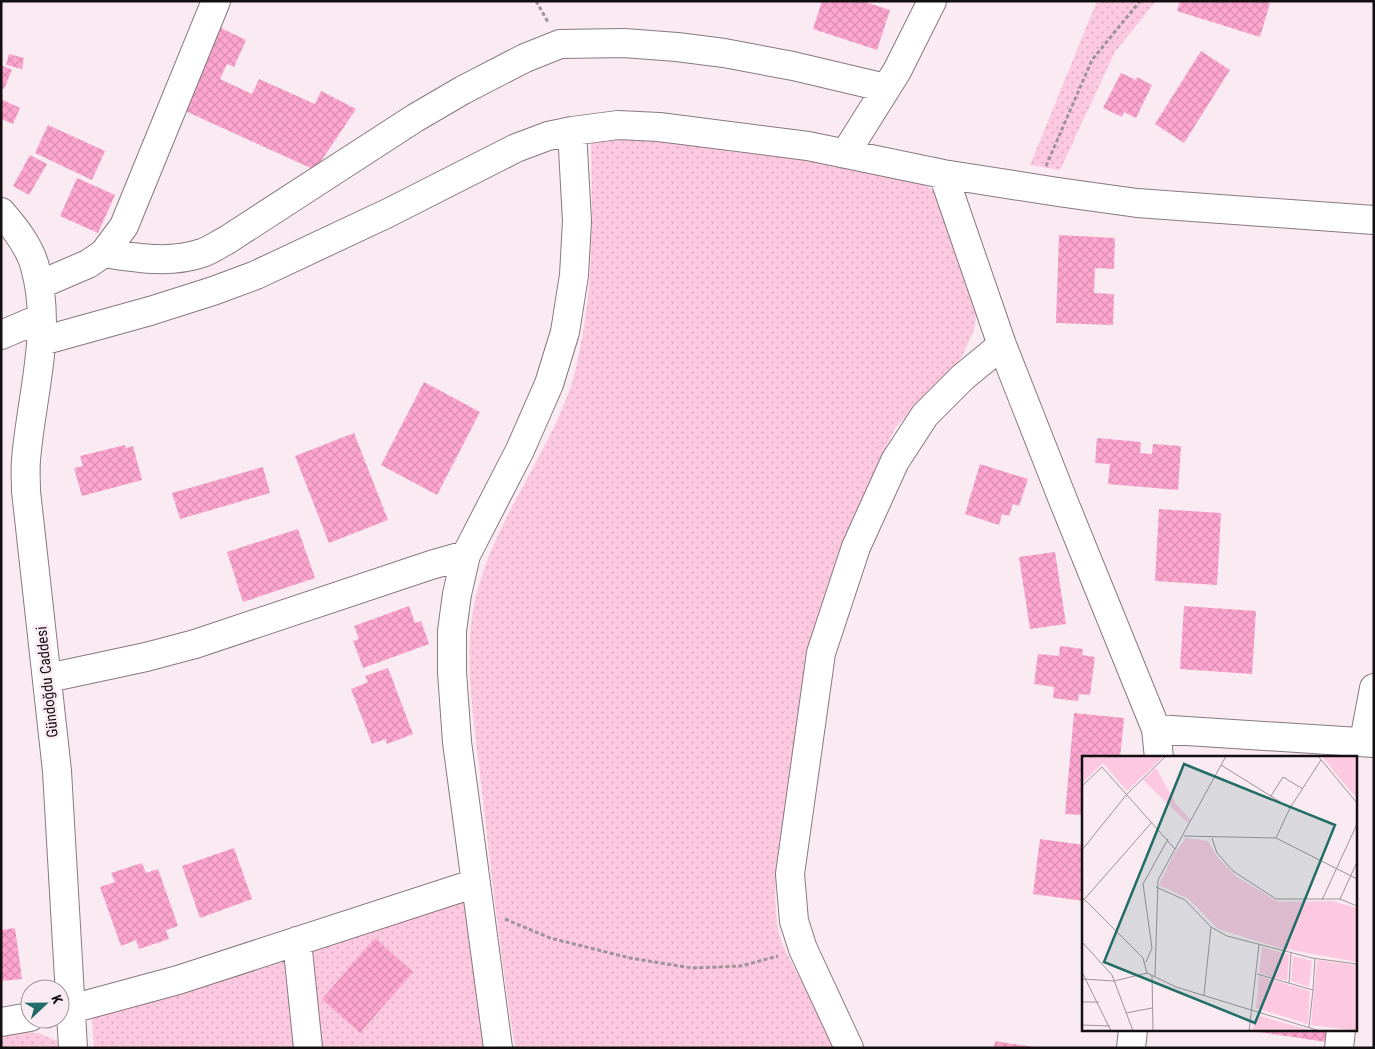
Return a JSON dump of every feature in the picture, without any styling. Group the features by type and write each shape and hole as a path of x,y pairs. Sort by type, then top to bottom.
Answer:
{"street":[{"path":"39,285 81,268 104,253 124,226 216,1"},
{"path":"845,154 918,32 932,1"},
{"path":"104,253 152,260 180,258 203,253 227,240 415,118 463,90 525,58 560,44 624,43 724,53 793,66 886,88"},
{"path":"1,335 42,330 150,311 213,291 256,274 388,213 516,148 548,136 572,130 618,125 659,127 808,146 943,174 1137,203 1374,220"},
{"path":"498,1048 457,742 452,672 452,631 466,555 520,450 549,384 565,332 574,276 577,221 572,130"},
{"path":"943,174 1002,345 1062,500 1156,729 1159,756"},
{"name":"Gündoğdu Caddesi","path":"1,212 24,242 35,265 39,285 42,330 26,461 26,491 57,771 64,979"},
{"path":"849,1048 803,949 794,921 790,874 821,652 856,547 895,460 925,415 963,376 1002,345"},
{"path":"48,678 146,658 195,644 466,555"},
{"path":"1156,729 1369,742 1374,688"},
{"path":"70,1010 178,980 297,941 478,896"},
{"path":"297,941 308,1048"},
{"path":"1,1022 20,1019"},
{"name":"Gündoğdu Caddesi","path":"69,1029 73,1048"},
{"path":"1131,1048 1133,1032"},
{"path":"1339,1048 1341,1032"}],"path":[{"path":"1036,189 1092,60 1140,1"},
{"path":"478,896 550,938 630,958 692,968 741,966 803,949"}],"shaded area":[{"path":"1097,1 1156,1 1115,52 1060,170 1030,165"},
{"path":"629,139 676,142 733,152 830,159 922,184 935,192 977,309 974,330 962,356 948,374 929,391 896,427 882,455 827,587 808,657 779,854 775,893 777,925 782,944 836,1048 515,1048 505,982 473,715 470,668 471,623 483,573 493,546 558,419 569,392 575,370 587,309 589,285 592,237 591,141"},
{"path":"450,901 471,904 489,1048 317,1048 311,948"},
{"path":"290,960 300,1048 94,1048 92,1018"},
{"path":"18,1032 39,1033 57,1041 58,1048 1,1048 1,1035"}],"building":[{"path":"822,1 862,1 890,10 877,50 813,29"},
{"path":"1180,1 1263,1 1270,3 1260,37 1177,11"},
{"path":"221,28 246,40 234,67 227,64 220,79 252,94 259,79 315,104 321,91 356,109 315,170 183,110"},
{"path":"1201,51 1230,70 1184,143 1155,124"},
{"path":"9,54 24,58 22,69 6,65"},
{"path":"1,65 12,70 4,89 1,88"},
{"path":"1121,73 1136,80 1137,77 1152,85 1136,118 1124,112 1122,117 1103,108"},
{"path":"1,99 20,108 13,124 1,119"},
{"path":"48,125 105,151 92,180 35,153"},
{"path":"30,155 47,164 29,195 13,186"},
{"path":"77,178 115,195 98,233 60,216"},
{"path":"1059,235 1115,238 1114,269 1095,268 1094,293 1114,294 1113,325 1056,323"},
{"path":"424,382 480,412 437,495 381,465"},
{"path":"354,433 388,520 329,543 295,456"},
{"path":"1097,438 1141,442 1140,453 1152,454 1153,444 1181,446 1178,490 1108,484 1110,464 1095,463"},
{"path":"125,445 126,448 133,446 142,480 82,496 74,468 83,466 80,456"},
{"path":"980,464 1028,479 1019,506 1013,504 1009,516 1002,514 999,525 965,514"},
{"path":"263,467 270,493 180,519 172,493"},
{"path":"1159,509 1221,513 1217,585 1155,581"},
{"path":"298,529 315,578 243,602 227,552"},
{"path":"1055,552 1066,624 1030,629 1019,557"},
{"path":"409,606 415,623 421,621 429,644 363,668 353,641 359,639 354,626"},
{"path":"1184,606 1256,611 1252,674 1180,669"},
{"path":"1060,646 1083,649 1082,655 1095,657 1090,695 1079,694 1078,701 1053,698 1054,687 1034,684 1038,654 1059,656"},
{"path":"388,668 413,734 387,744 385,739 372,744 351,689 368,682 365,676"},
{"path":"1074,713 1124,718 1120,756 1082,756 1082,815 1065,814"},
{"path":"1040,839 1082,845 1082,901 1033,894"},
{"path":"234,848 252,899 200,918 182,866"},
{"path":"142,863 146,873 158,869 178,926 166,930 169,939 139,949 136,940 121,946 100,887 115,882 111,873"},
{"path":"15,928 22,979 1,981 1,930"},
{"path":"375,938 413,972 360,1033 322,999"},
{"path":"1259,1032 1327,1032 1326,1042"},
{"path":"995,1041 1033,1047 1033,1048 994,1048"}]}
